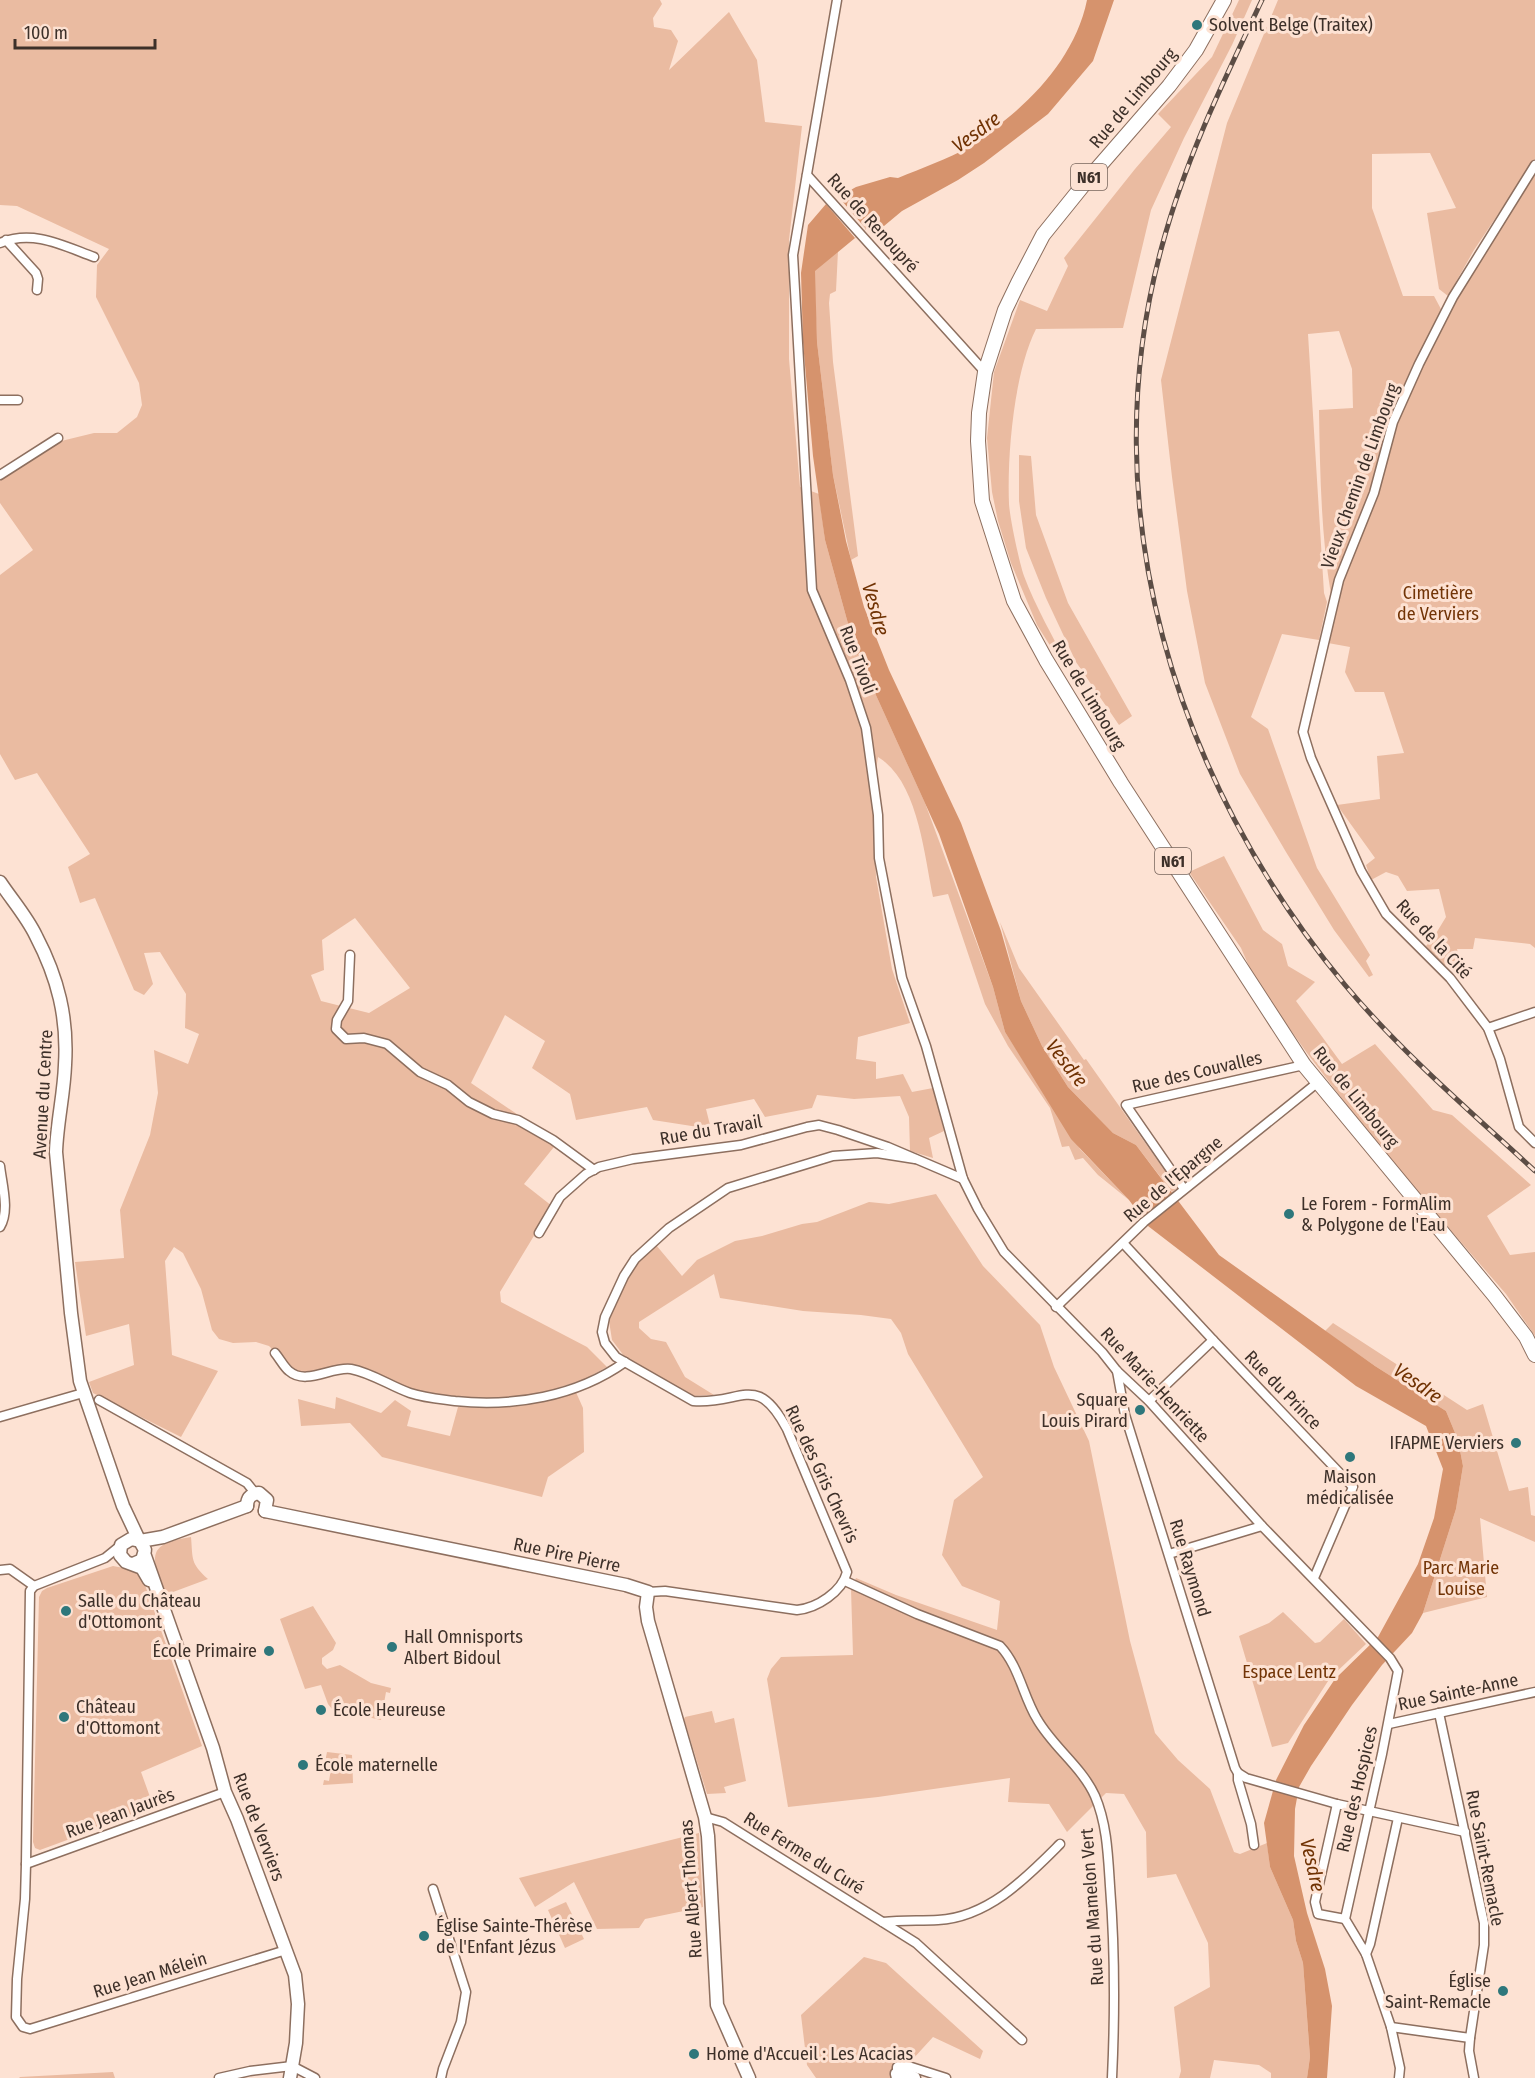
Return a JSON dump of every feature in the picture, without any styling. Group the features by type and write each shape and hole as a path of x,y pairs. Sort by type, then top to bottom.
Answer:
{"main road":[{"name":"Rue de Limbourg","path":"1224,0 1196,50 1169,86 1089,178 1043,236 1017,283 1005,310 985,372 979,413 978,441 982,501 1014,601 1045,658 1121,783 1317,1083 1494,1294 1526,1336 1535,1355"}],"street":[{"name":"Rue de Renoupré","path":"837,0 807,175 985,372"},
{"name":"Vieux Chemin de Limbourg","path":"1310,754 1304,732 1340,580 1374,493 1393,422 1453,297 1535,165"},
{"name":"Rue Tivoli","path":"807,175 793,255 812,590 850,680 866,728 878,815 879,858 884,894 902,978 926,1046 955,1149"},
{"path":"3,241 24,237 39,238 94,257"},
{"path":"3,241 36,273 37,290"},
{"path":"0,400 18,400"},
{"path":"0,475 58,438"},
{"name":"Rue de la Cité","path":"1310,754 1361,870 1386,914 1450,978 1488,1028 1500,1059 1519,1126 1535,1143"},
{"name":"Avenue du Centre","path":"0,882 36,935 59,992 66,1028 65,1066 56,1125 56,1152 70,1301 83,1393"},
{"path":"350,955 348,1001 337,1020 336,1029 346,1039 364,1038 387,1044 420,1072 448,1085 469,1102 493,1114 518,1120 553,1140 594,1170"},
{"path":"1488,1028 1535,1012"},
{"name":"Rue des Couvalles","path":"1182,1191 1126,1105 1304,1065"},
{"name":"Rue de l'Epargne","path":"1056,1307 1144,1222 1317,1083"},
{"name":"Rue du Travail","path":"539,1233 561,1197 574,1183 594,1170 633,1159 741,1145 788,1131 819,1125 848,1133 915,1159"},
{"name":"Rue Marie-Henriette","path":"955,1149 963,1179 1004,1252 1102,1352 1117,1371 1149,1401 1262,1526 1390,1658"},
{"name":"Rue des Gris Chevris","path":"846,1576 787,1429 774,1406 766,1399 748,1394 706,1402 693,1401 613,1353 605,1343 602,1332 605,1317 620,1283 635,1258 669,1228 728,1188 833,1155 877,1153 915,1159"},
{"path":"915,1159 963,1179"},
{"path":"0,1166 5,1211 0,1227"},
{"name":"Rue du Prince","path":"1124,1243 1353,1487 1314,1578"},
{"path":"1149,1401 1213,1340"},
{"path":"276,1353 289,1371 295,1375 316,1375 340,1368 349,1369 365,1372 428,1398 477,1403 525,1401 554,1395 613,1370 625,1362"},
{"name":"Rue Raymond","path":"1117,1371 1125,1415 1238,1773 1254,1845"},
{"path":"0,1417 83,1393 123,1506 132,1541"},
{"path":"99,1400 247,1483 255,1493 262,1494 267,1500 265,1510 257,1514 249,1510 248,1506 249,1498 255,1493"},
{"path":"26,1864 30,1591 34,1586 105,1558 132,1541 158,1539 248,1506"},
{"name":"Rue Pire Pierre","path":"265,1510 626,1585 648,1592 665,1591 797,1610 810,1609 838,1589 846,1576"},
{"path":"1168,1554 1262,1526"},
{"path":"105,1558 128,1562 142,1560 158,1539"},
{"path":"132,1541 144,1545 145,1555"},
{"path":"128,1562 120,1550 132,1541"},
{"name":"Rue de Verviers","path":"145,1555 213,1748 225,1792 295,1975 298,2004 291,2072"},
{"name":"Rue de Verviers","path":"128,1562 142,1568 157,1594"},
{"path":"0,1570 10,1569 34,1586"},
{"name":"Rue du Mamelon Vert","path":"846,1576 917,1614 1000,1646 1008,1654 1041,1727 1094,1793 1106,1836 1110,1884 1114,1972 1112,2078"},
{"name":"Rue Albert Thomas","path":"648,1592 646,1607 648,1621 705,1817 717,2005 749,2078"},
{"name":"Rue des Hospices","path":"1345,1918 1389,1724 1398,1671 1390,1658"},
{"name":"Rue Sainte-Anne","path":"1389,1724 1535,1692"},
{"name":"Rue Saint-Remacle","path":"1438,1713 1484,1923 1484,1945 1470,2038 1474,2078"},
{"path":"1238,1773 1246,1778 1336,1804 1465,1832"},
{"name":"Rue Jean Jaurès","path":"26,1864 225,1792"},
{"path":"1336,1804 1315,1902 1318,1914 1345,1918 1366,1954 1391,2027 1400,2068 1399,2078"},
{"name":"Rue Ferme du Curé","path":"705,1817 723,1822 916,1943 1022,2040"},
{"path":"1366,1954 1371,1944 1398,1818"},
{"path":"883,1922 958,1917 991,1904 1025,1879 1060,1844"},
{"name":"Rue Jean Mélein","path":"26,1864 16,1979 16,2017 23,2027 30,2030 286,1950"},
{"path":"433,1889 466,1992 461,2022 442,2069 441,2078"},
{"path":"1391,2027 1470,2038"},
{"path":"914,2078 904,2073 897,2076 897,2067 902,2064 945,2078"},
{"path":"219,2078 250,2071 291,2072 315,2078"}],"green space":[{"path":"0,0 660,0 662,4 653,18 654,27 671,30 678,41 669,70 729,12 757,60 765,122 802,126 789,240 789,359 800,487 819,494 825,540 855,649 925,803 993,987 1005,1032 1080,1149 1129,1200 1098,1175 1083,1158 1075,1160 1069,1146 1062,1147 1050,1108 1008,1046 985,1004 948,894 933,897 922,840 911,801 891,768 878,757 873,789 876,877 892,969 910,1023 858,1037 856,1059 876,1062 876,1079 903,1074 912,1092 933,1088 944,1131 929,1138 933,1158 910,1151 909,1117 900,1096 854,1099 817,1095 812,1108 765,1117 754,1099 706,1109 711,1129 653,1120 647,1107 576,1120 570,1094 532,1068 545,1041 505,1015 471,1083 558,1142 524,1184 552,1206 500,1292 501,1302 587,1347 607,1367 585,1379 540,1394 517,1399 464,1401 404,1388 366,1371 299,1373 269,1346 256,1342 233,1343 219,1339 212,1330 201,1289 183,1253 174,1247 165,1261 172,1355 218,1371 181,1437 93,1393 89,1382 134,1365 129,1324 86,1336 75,1262 124,1258 120,1210 150,1135 158,1093 154,1050 188,1064 199,1034 185,1028 186,994 160,952 144,953 153,984 144,995 134,990 95,898 80,903 68,867 90,854 37,773 15,780 0,754 0,575 33,550 0,503 0,479 53,443 94,433 117,433 137,417 142,405 139,383 96,297 97,265 109,249 17,206 0,205","holes":["355,918 410,988 369,1013 321,1001 311,975 324,970 322,940"]},
{"path":"1239,0 1252,0 1151,210 1123,328 1036,329 1022,368 1011,438 1010,511 1024,576 1068,667 1065,669 1037,625 1011,563 998,521 992,492 987,438 994,372 1020,300 1047,311 1068,266 1064,258 1171,127 1158,114 1212,57"},
{"path":"1278,0 1535,0 1535,159 1474,250 1448,296 1439,289 1427,213 1456,208 1430,153 1372,154 1372,208 1403,296 1434,296 1442,311 1413,365 1387,431 1371,489 1331,595 1323,526 1319,410 1353,408 1352,369 1339,331 1308,334 1324,593 1327,602 1319,640 1282,634 1251,717 1268,729 1317,868 1370,955 1366,961 1373,975 1369,977 1334,930 1240,774 1205,683 1187,591 1161,380 1227,123"},
{"name":"Cimetière de Verviers","path":"1535,175 1535,948 1530,944 1475,938 1473,949 1457,949 1461,966 1441,965 1426,946 1446,917 1439,889 1407,891 1398,876 1386,872 1371,880 1366,865 1375,858 1337,805 1380,799 1377,756 1404,753 1384,692 1355,692 1345,672 1350,647 1328,643 1342,582 1375,499 1397,422 1458,296"},
{"path":"838,251 836,291 830,294 829,303 833,362 858,556 851,560 833,475 817,342 814,271"},
{"path":"1019,455 1031,456 1036,515 1068,603 1132,716 1119,725 1076,662 1026,548 1019,501"},
{"path":"1224,856 1263,930 1282,944 1288,966 1315,982 1296,1001 1342,1064 1375,1044 1433,1110 1452,1115 1531,1185 1487,1216 1510,1255 1535,1252 1535,1336 1506,1294 1381,1150 1255,980 1241,948 1189,872"},
{"path":"1000,922 1019,968 1177,1188 1172,1192 1136,1145 1113,1133 1068,1087 1042,1046 1021,1001"},
{"path":"936,1194 983,1266 1040,1325 1054,1367 1089,1441 1130,1641 1155,1733 1178,1760 1210,1789 1234,1852 1240,1854 1267,1843 1270,1867 1293,1920 1296,1941 1303,1963 1310,2057 1307,2078 1271,2078 1271,2073 1259,2065 1214,2060 1210,2078 1179,2078 1181,2071 1174,2007 1210,1987 1208,1943 1176,1874 1147,1878 1146,1832 1124,1794 1106,1793 1067,1832 1049,1804 1008,1802 1010,1778 788,1807 767,1679 771,1669 781,1657 853,1655 851,1589 856,1578 896,1595 997,1630 1000,1601 962,1586 942,1555 954,1500 983,1477 908,1354 901,1333 891,1319 803,1311 720,1298 714,1274 639,1322 639,1328 651,1339 666,1342 685,1377 714,1395 692,1396 624,1356 612,1340 609,1321 617,1298 636,1264 656,1245 682,1276 697,1260 735,1241 817,1222 869,1202 889,1204"},
{"name":"Parc Marie Louise","path":"1333,1323 1467,1410 1483,1404 1509,1491 1528,1487 1531,1515 1535,1516 1535,1542 1480,1518 1487,1597 1423,1613 1456,1509 1463,1466 1458,1440 1446,1411 1325,1331"},
{"path":"575,1390 583,1408 584,1452 548,1477 542,1497 382,1457 350,1423 301,1426 298,1399 335,1409 336,1397 381,1413 395,1400 411,1411 407,1426 450,1436 458,1407 518,1404"},
{"path":"191,1537 194,1560 198,1569 208,1579 165,1595 157,1572 156,1555 165,1544"},
{"path":"113,1566 140,1571 202,1746 141,1772 154,1808 40,1850 35,1848 33,1842 39,1597 47,1588"},
{"path":"313,1606 336,1643 333,1650 322,1658 322,1664 327,1669 340,1665 371,1683 391,1688 390,1693 386,1692 381,1720 332,1709 321,1685 305,1689 280,1619"},
{"name":"Espace Lentz","path":"1283,1612 1315,1643 1320,1642 1344,1619 1366,1644 1330,1678 1288,1743 1272,1747 1239,1636 1269,1623"},
{"path":"712,1711 715,1723 734,1718 746,1781 724,1787 726,1793 707,1794 684,1719"},
{"path":"327,1752 352,1755 353,1783 323,1785 324,1780 329,1781 332,1763 325,1762"},
{"path":"699,1833 703,1907 645,1919 639,1928 597,1929 574,1882 535,1907 519,1878"},
{"path":"566,1902 584,1939 565,1948 548,1910"},
{"path":"864,1957 886,1963 983,2051 980,2059 933,2037 902,2071 904,2078 816,2078 807,2065 801,2015"},
{"path":"113,2072 115,2078 19,2078 20,2077"}],"shaded area":[{"path":"1087,0 1114,0 1093,61 1048,114 958,180 902,211 884,226 866,229 815,271 817,342 833,475 846,541 864,607 889,670 961,823 1001,931 1021,1001 1042,1046 1068,1087 1113,1133 1136,1145 1219,1255 1375,1366 1446,1411 1458,1440 1463,1466 1456,1509 1423,1613 1412,1633 1382,1665 1352,1705 1299,1787 1295,1809 1294,1856 1307,1913 1325,1969 1332,2006 1327,2078 1307,2078 1310,2057 1303,1963 1296,1941 1293,1920 1270,1867 1264,1823 1276,1780 1304,1725 1335,1679 1378,1637 1418,1564 1434,1518 1443,1469 1426,1426 1356,1386 1148,1226 1129,1200 1071,1139 1005,1032 993,987 939,834 855,649 825,540 813,456 803,342 801,273 808,225 826,204 856,187 890,177 898,178 952,156 973,145 1008,118 1052,74 1074,39"}],"pier":[{"path":"837,195 866,229 855,238 826,204"}],"railway":[{"path":"1262,0 1206,121 1171,214 1162,246 1142,345 1136,443 1143,541 1163,637 1193,730 1235,820 1285,905 1345,985 1367,1010 1437,1081 1535,1171"}],"place":[{"name":"Solvent Belge (Traitex)","path":"1197,25"},
{"name":"Le Forem - FormAlim & Polygone de l'Eau","path":"1289,1214"},
{"name":"Square Louis Pirard","path":"1140,1410"},
{"name":"IFAPME Verviers","path":"1516,1443"},
{"name":"Maison médicalisée","path":"1350,1457"},
{"name":"Salle du Château d'Ottomont","path":"66,1611"},
{"name":"Hall Omnisports Albert Bidoul","path":"392,1647"},
{"name":"École Primaire","path":"269,1651"},
{"name":"École Heureuse","path":"321,1710"},
{"name":"Château d'Ottomont","path":"64,1717"},
{"name":"École maternelle","path":"303,1765"},
{"name":"Église Sainte-Thérèse de l'Enfant Jézus","path":"424,1936"},
{"name":"Église Saint-Remacle","path":"1503,1991"},
{"name":"Home d'Accueil : Les Acacias","path":"694,2054"}],"water label":[{"name":"Vesdre","path":"976,132"},
{"name":"Vesdre","path":"876,609"},
{"name":"Vesdre","path":"1067,1063"},
{"name":"Vesdre","path":"1418,1383"},
{"name":"Vesdre","path":"1313,1865"}]}
